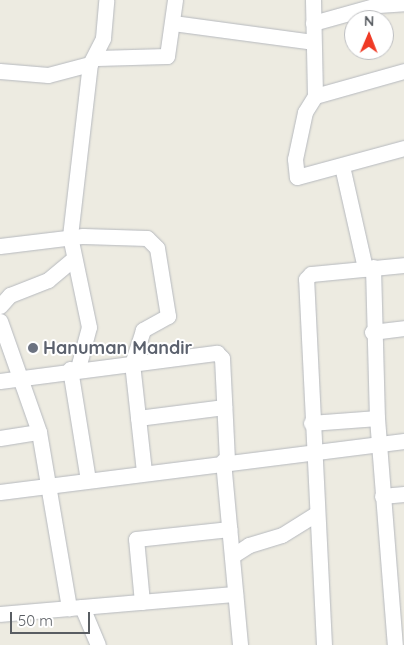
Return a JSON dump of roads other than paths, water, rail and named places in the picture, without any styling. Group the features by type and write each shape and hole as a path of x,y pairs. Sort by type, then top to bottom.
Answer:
{"street":[{"path":"88,480 74,368 89,327 70,236 93,61 106,0"},
{"path":"0,70 48,75 93,61 163,59 170,52 176,0"},
{"path":"313,0 315,96 305,112 295,174 304,176 404,148"},
{"path":"313,23 383,4 404,4"},
{"path":"173,23 313,42"},
{"path":"315,96 404,71"},
{"path":"342,166 369,268 376,418 382,496 398,602 395,645"},
{"path":"0,246 70,236 147,238 157,248 168,316 143,330 132,362 144,472"},
{"path":"0,306 10,295 48,280 74,258"},
{"path":"324,645 312,453 306,279 311,274 404,264"},
{"path":"0,321 22,378 38,432 75,608 98,645"},
{"path":"372,332 404,328"},
{"path":"0,382 74,368 217,353 222,358 229,529 240,645"},
{"path":"138,418 224,407"},
{"path":"311,423 376,418"},
{"path":"0,438 38,432"},
{"path":"0,492 225,461 378,446 404,441"},
{"path":"382,496 404,494"},
{"path":"232,556 249,545 282,535 315,514"},
{"path":"142,602 136,539 229,529"},
{"path":"0,614 235,594"}],"place":[{"name":"Hanuman Mandir","path":"33,348"}]}
